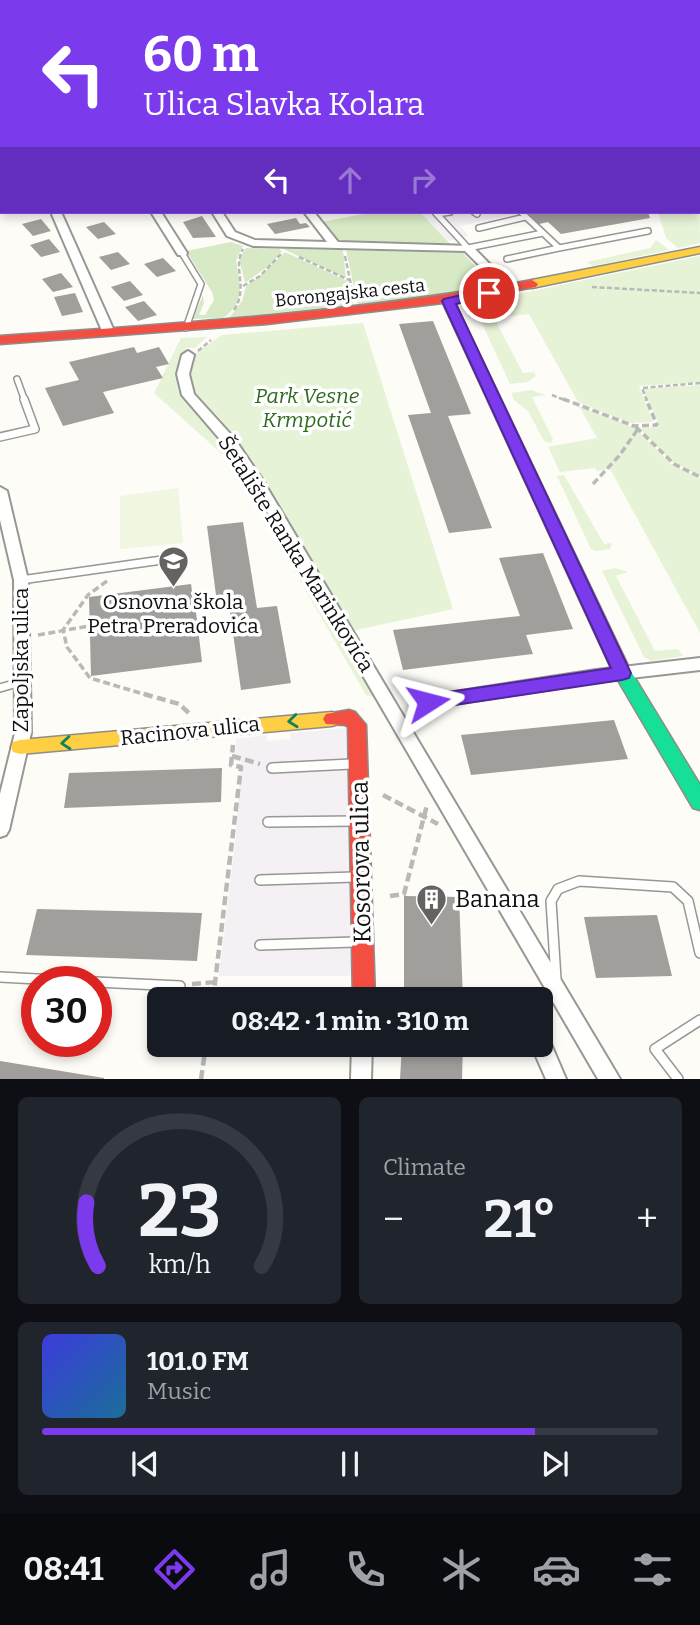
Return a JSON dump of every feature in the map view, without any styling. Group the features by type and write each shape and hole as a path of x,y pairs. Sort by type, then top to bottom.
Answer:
{"street":[{"path":"57,214 109,333"},
{"path":"157,214 182,253"},
{"path":"219,214 231,234 247,241 272,244 468,248 509,289"},
{"path":"311,214 341,246"},
{"name":"Borongajska cesta","path":"0,340 258,323 448,301 700,250"},
{"path":"448,301 622,673 700,802"},
{"name":"Šetalište Ranka Marinkovića","path":"193,352 183,374 188,395 229,441 255,479 611,1079"},
{"name":"Zapoljska ulica","path":"0,830 23,733 21,580 1,499"},
{"path":"428,702 700,664"},
{"name":"Racinova ulica","path":"20,747 341,716 349,717 357,725"},
{"name":"Kosorova ulica","path":"357,725 364,987"},
{"path":"361,1079 362,1057"},
{"path":"547,1057 556,1079"}],"lane":[{"path":"437,214 468,248 543,233"},
{"path":"479,228 523,214 559,248"},
{"path":"506,259 648,230"},
{"path":"182,253 201,284 186,328"},
{"path":"0,437 35,429 17,379"},
{"path":"21,580 183,557"},
{"path":"0,688 22,682"},
{"path":"272,768 359,763"},
{"path":"268,822 359,821"},
{"path":"260,880 359,877"},
{"path":"556,986 551,901 553,894 565,884 579,881 673,887 688,901 700,953"},
{"path":"260,945 363,942"},
{"path":"0,977 21,978"},
{"path":"112,983 180,986"},
{"path":"678,1079 655,1049 700,1020"}],"path":[{"path":"231,313 237,307 243,286 238,258 247,241"},
{"path":"243,286 260,276 285,250 272,244"},
{"path":"341,246 356,308"},
{"path":"296,255 349,280"},
{"path":"581,288 700,293"},
{"path":"193,352 201,350 214,338 213,334"},
{"path":"193,352 209,338"},
{"path":"636,427 659,425 642,388 700,383"},
{"path":"552,395 636,427 674,464 700,477"},
{"path":"593,484 619,456 636,427"},
{"path":"128,565 88,595 63,630 67,647 90,678 179,704 203,731"},
{"path":"36,635 89,626"},
{"path":"215,987 241,766 231,765 233,736"},
{"path":"232,756 272,768"},
{"path":"390,896 404,894 432,778"},
{"path":"383,795 468,838"},
{"path":"180,986 216,982"},
{"path":"201,1079 204,1057"}],"shaded area":[{"path":"422,214 516,214 460,226 469,236 448,241"},
{"path":"346,728 358,976 219,976 236,835 241,761 235,761 236,739 267,735 267,741 291,739 290,733"}],"green space":[{"path":"363,214 422,214 452,246 346,244 336,240 321,222"},
{"path":"659,214 700,214 700,243 678,248 666,238"},
{"path":"656,240 669,250 593,266 587,262 650,248"},
{"path":"231,242 243,246 236,260 240,292 235,306 223,318 193,319 203,295 204,303 199,315 205,315 214,300 212,292 186,251"},
{"path":"246,248 282,251 271,264 245,283 239,258"},
{"path":"283,249 343,250 346,278"},
{"path":"346,250 463,253 487,278 488,284 483,288 358,306"},
{"path":"285,252 347,281 354,307 330,307 229,318 242,301 246,286"},
{"path":"700,256 700,382 639,386 653,422 630,423 578,402 529,314 494,318 523,373 534,372 536,376 528,382 510,384 480,319 470,304"},
{"name":"Park Vesne Krmpotić","path":"363,323 453,609 352,631 249,459 195,395 188,376 192,356 222,335"},
{"path":"207,337 195,348 186,348 177,374 184,398 219,437 251,484 374,697 366,695 232,463 154,393 181,338"},
{"path":"700,385 700,476 673,462 639,428 660,427 643,389"},
{"path":"531,390 546,395 532,397 553,439 551,443 544,441 528,411 514,400 511,393"},
{"path":"579,406 635,428 671,464 700,478 700,633 610,469 560,472 548,447 597,438"},
{"path":"564,475 604,544 612,543 610,549 591,549 557,476"},
{"path":"178,488 183,543 120,549 120,496"},
{"path":"615,568 628,572 616,576 655,651 678,649 683,656 651,661 644,657 602,571"}],"building":[{"path":"528,214 649,214 650,218 561,234 548,222 539,224"},
{"path":"202,216 216,237 193,238 183,222"},
{"path":"296,218 300,224 306,223 310,227 275,234 267,224"},
{"path":"41,219 51,231 33,236 22,224"},
{"path":"104,222 116,234 98,239 86,227"},
{"path":"49,239 60,252 41,257 30,245"},
{"path":"118,252 130,264 111,270 99,257"},
{"path":"163,258 176,271 157,277 144,264"},
{"path":"61,273 73,287 53,292 42,279"},
{"path":"130,281 143,295 124,301 111,287"},
{"path":"75,293 83,312 62,316 54,297"},
{"path":"144,301 157,315 138,321 125,307"},
{"path":"433,321 471,414 448,416 492,528 449,533 408,415 431,413 399,324"},
{"path":"134,347 137,353 159,347 169,364 156,367 163,378 103,392 114,413 63,426 45,388 79,380 69,362"},
{"path":"243,522 257,608 277,606 291,683 241,690 230,612 234,612 232,600 195,604 202,662 91,676 89,597 191,584 193,598 216,595 207,526"},
{"path":"543,553 573,629 526,635 533,654 403,670 393,630 520,616 499,558"},
{"path":"614,720 628,759 471,775 461,735"},
{"path":"222,768 221,802 64,808 69,773"},
{"name":"Banana","path":"404,896 459,897 463,987 404,987"},
{"path":"37,909 202,913 197,961 26,955"},
{"path":"657,915 672,976 596,978 584,917"},
{"path":"401,1057 463,1057 462,1079 400,1079"},
{"path":"0,1061 104,1078 104,1079 0,1079"}],"traffic: fast":[{"path":"621,670 700,802"}],"traffic: slow":[{"path":"532,284 700,250"},
{"path":"20,747 332,719"}],"traffic: jam":[{"path":"0,340 334,314 532,284"},
{"path":"448,301 621,670"},
{"path":"332,719 349,717 357,725 364,987"}],"place":[{"name":"Osnovna škola Petra Preradovića","path":"173,589"},
{"name":"Banana","path":"432,926"}],"route":[{"path":"428,702 622,673 448,301 489,293"}]}
